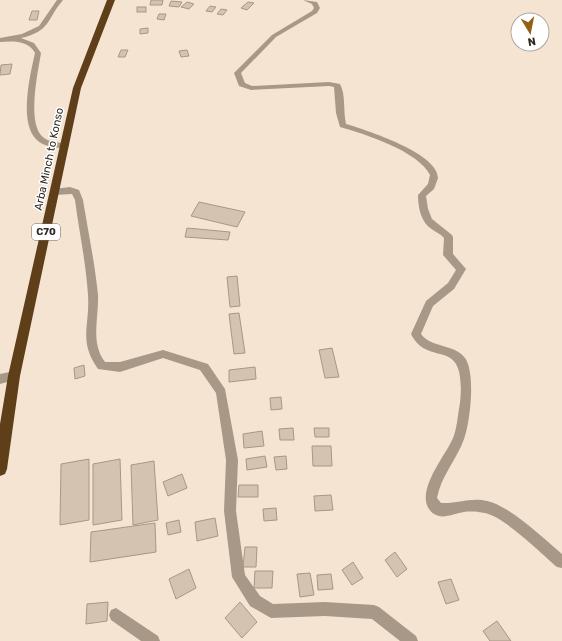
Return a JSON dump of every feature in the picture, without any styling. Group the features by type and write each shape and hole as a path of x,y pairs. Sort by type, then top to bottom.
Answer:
{"highway":[{"name":"Arba Minch to Konso","path":"0,469 14,376 77,88 111,0"}],"street":[{"path":"14,39 43,27 54,5 60,0"},
{"path":"306,0 315,3 317,8 315,12 274,36 237,73 238,78 242,84 250,88 329,84 336,86 340,90 340,113 343,125 382,138 424,162 432,169 434,175 432,185 422,195 422,207 428,219 436,227 444,231 449,237 448,255 461,269 451,286 429,304 416,334 421,342 456,355 462,362 466,376 465,403 459,438 433,487 431,500 438,509 450,510 464,506 487,507 503,514 562,562"},
{"path":"0,40 14,39 26,41 31,44 38,54 32,80 31,105 34,130 39,138 45,142 65,146"},
{"path":"54,192 70,190 76,192 93,296 91,339 94,355 97,361 102,366 120,367 163,354 176,356 204,366 221,392 232,460 230,511 239,578 255,601 271,611 325,609 374,612 411,641"},
{"path":"0,379 14,376"},
{"path":"116,615 153,641"}],"building":[{"path":"151,0 163,0 162,5 150,5"},
{"path":"171,1 182,2 179,7 169,6"},
{"path":"187,2 194,4 189,9 181,7"},
{"path":"248,2 254,3 247,10 241,8"},
{"path":"210,6 216,7 212,12 206,11"},
{"path":"137,7 146,7 146,12 137,12"},
{"path":"221,9 227,10 223,15 217,14"},
{"path":"32,11 39,11 37,20 29,20"},
{"path":"159,14 166,14 164,20 157,19"},
{"path":"148,28 148,33 140,34 140,29"},
{"path":"121,50 128,50 125,57 118,57"},
{"path":"187,50 189,56 181,57 179,51"},
{"path":"12,64 10,74 0,75 1,65"},
{"path":"199,202 245,212 237,227 191,216"},
{"path":"187,228 230,232 228,240 185,237"},
{"path":"237,276 240,306 230,307 227,277"},
{"path":"239,313 245,353 234,354 229,314"},
{"path":"332,348 339,377 325,378 319,350"},
{"path":"84,365 85,376 75,379 74,368"},
{"path":"255,367 256,379 229,382 229,370"},
{"path":"281,397 282,409 271,410 270,398"},
{"path":"293,428 294,440 280,440 279,429"},
{"path":"314,428 329,428 329,437 315,437"},
{"path":"262,431 264,446 244,448 243,434"},
{"path":"312,446 331,446 332,466 313,466"},
{"path":"265,456 267,467 247,470 246,459"},
{"path":"286,456 287,469 276,470 274,457"},
{"path":"89,459 89,520 60,525 61,464"},
{"path":"120,459 122,520 93,525 93,464"},
{"path":"154,461 158,520 133,525 131,465"},
{"path":"182,474 187,488 168,496 163,482"},
{"path":"239,485 258,485 258,497 238,497"},
{"path":"331,495 333,510 315,511 314,496"},
{"path":"276,508 277,520 264,521 263,509"},
{"path":"215,518 218,536 197,541 195,522"},
{"path":"179,520 181,532 168,535 166,523"},
{"path":"155,523 156,552 90,562 91,532"},
{"path":"245,547 257,547 256,567 243,567"},
{"path":"395,552 407,569 397,577 385,560"},
{"path":"353,562 363,578 352,585 342,570"},
{"path":"189,569 196,588 176,599 169,579"},
{"path":"255,571 273,571 272,588 254,588"},
{"path":"310,573 314,595 300,597 297,574"},
{"path":"331,574 333,589 318,590 317,575"},
{"path":"451,579 459,600 446,604 438,582"},
{"path":"108,602 107,621 86,624 87,604"},
{"path":"240,602 257,622 242,638 225,618"},
{"path":"497,621 511,641 490,641 483,631"}]}
